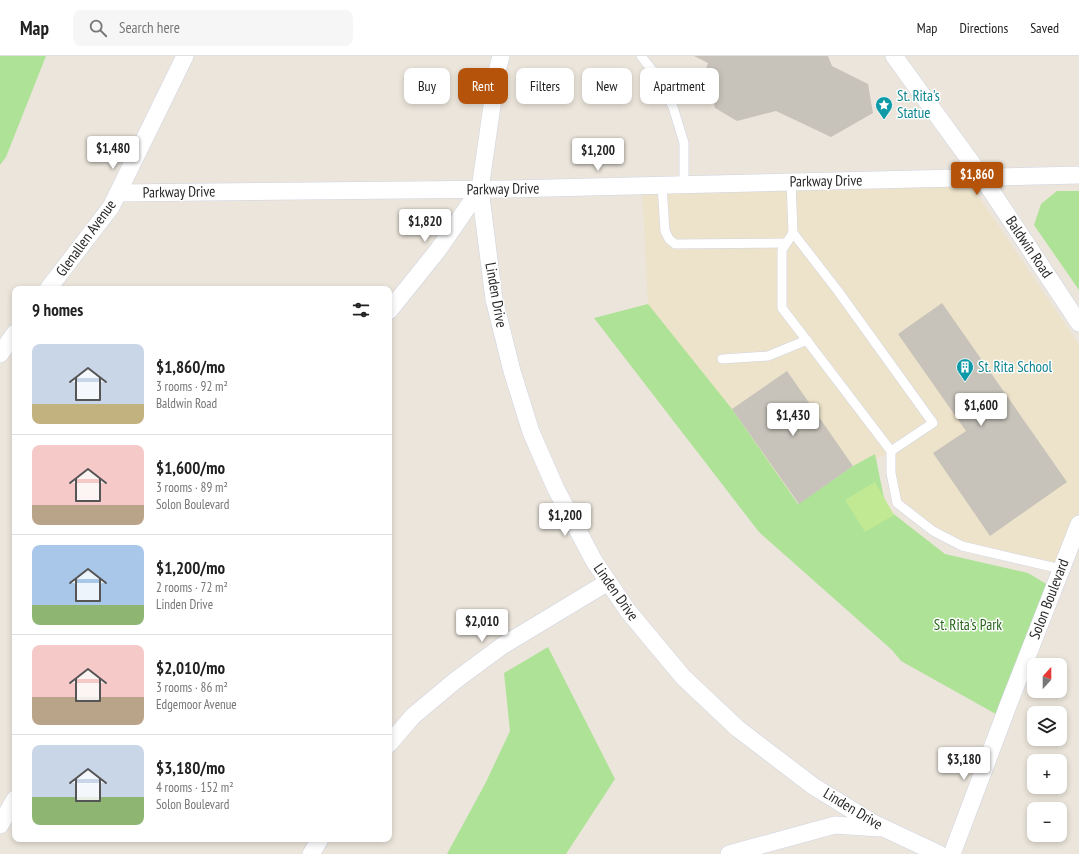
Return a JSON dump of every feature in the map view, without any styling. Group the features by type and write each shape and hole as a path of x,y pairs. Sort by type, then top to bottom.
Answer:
{"street":[{"name":"Glenallen Avenue","path":"50,286 111,207 185,56"},
{"name":"Linden Drive","path":"501,56 496,79 480,190 494,299 512,371 531,432 556,489 594,561 628,611 683,677 737,728 813,786 873,823 939,854"},
{"name":"Baldwin Road","path":"894,56 982,178 1079,323"},
{"name":"Parkway Drive","path":"118,193 480,190 1079,175"},
{"path":"392,307 438,250 480,190"},
{"path":"0,354 12,337"},
{"name":"Solon Boulevard","path":"952,854 1060,569 1079,524"},
{"path":"392,740 413,716 456,680 502,646 608,582"},
{"path":"0,825 12,804"},
{"path":"729,854 835,825 885,829"},
{"path":"311,854 318,842"}],"lane":[{"path":"641,56 656,75 673,107 684,143 684,185"},
{"path":"791,182 793,233 838,291 933,423 891,450"},
{"path":"662,185 665,231 669,239 675,244 786,243"},
{"path":"793,233 782,250 782,308 891,450 890,473 897,503 933,531 962,546 1060,569"},
{"path":"722,359 768,356 807,340"}],"shaded area":[{"path":"966,178 1079,345 1079,512 1061,569 962,546 897,503 891,451 799,504 648,304 642,186"}],"green space":[{"path":"0,56 46,56 6,157 0,165"},
{"path":"1057,191 1079,191 1079,290 1034,225 1041,204"},
{"name":"St. Rita's Park","path":"648,304 732,409 798,504 853,466 875,454 886,508 945,554 1028,573 1053,588 1003,718 901,661 892,650 759,532 594,318"},
{"path":"875,482 894,515 865,532 845,500"},
{"path":"548,647 615,779 566,854 447,854 486,782 510,731 504,673"}],"building":[{"path":"694,56 828,56 832,66 868,84 873,113 831,137 776,111 737,121 715,108 714,104 719,104 719,68 706,68 708,63"},
{"name":"St. Rita School","path":"942,303 1067,482 990,536 933,453 966,431 898,334"},
{"path":"787,371 853,466 799,504 732,409"}],"place":[{"name":"St. Rita's Statue","path":"884,120"},
{"name":"St. Rita School","path":"965,382"}]}
